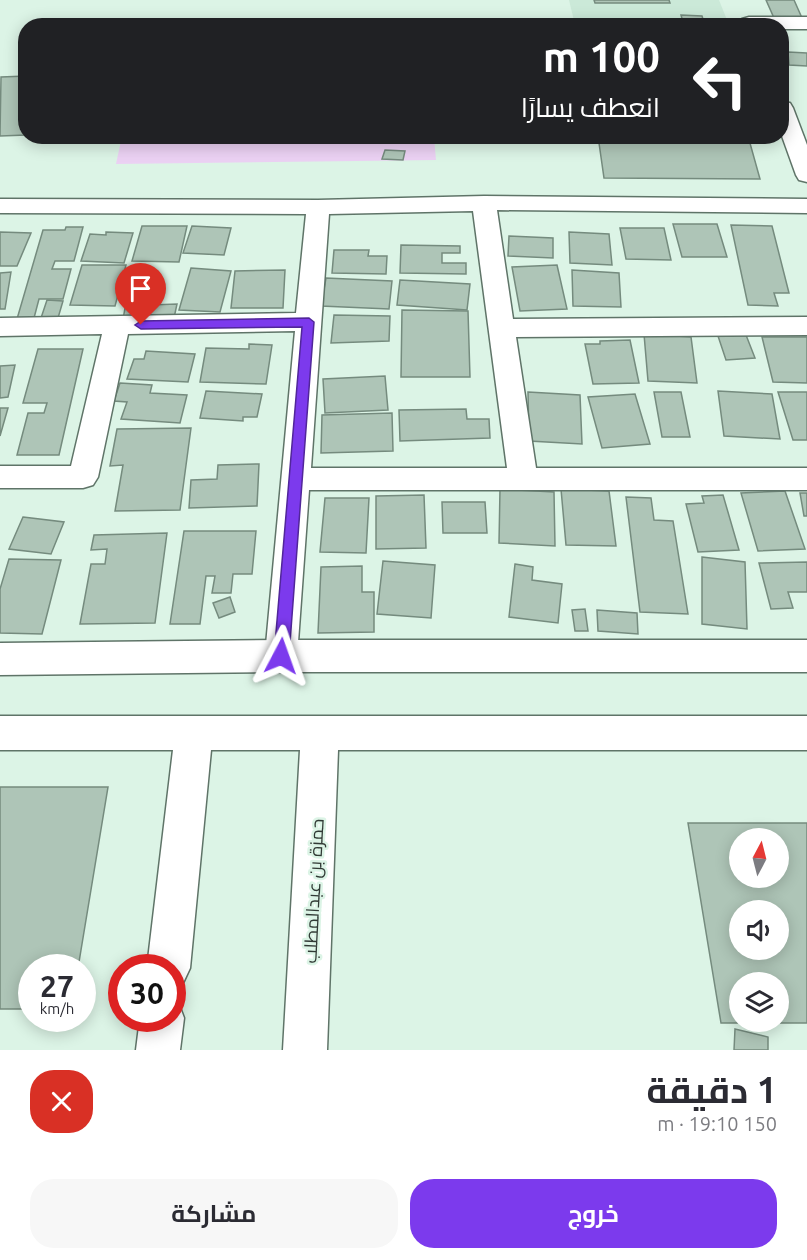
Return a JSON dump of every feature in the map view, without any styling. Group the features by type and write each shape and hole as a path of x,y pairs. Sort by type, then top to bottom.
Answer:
{"street":[{"path":"789,22 807,23"},
{"path":"789,127 807,175"},
{"path":"0,206 318,207 484,203 807,206"},
{"path":"484,203 523,479"},
{"path":"281,656 318,207"},
{"path":"0,327 309,322"},
{"path":"0,477 84,477 117,326"},
{"path":"501,328 807,326"},
{"path":"295,479 807,479"},
{"path":"0,659 281,656 807,656"},
{"path":"0,733 807,733"},
{"path":"170,954 194,733"},
{"name":"حمزة بن عبدالمطلب","path":"304,1050 321,733"},
{"path":"158,1050 160,1032"}],"shaded area":[{"path":"569,0 719,0 726,18 573,18"},
{"path":"120,144 435,144 436,160 116,164"}],"building":[{"path":"594,0 669,0 670,3 595,3"},
{"path":"766,0 794,0 802,18 774,18"},
{"path":"681,15 702,16 703,18 682,18"},
{"path":"789,52 807,53 807,66 789,65"},
{"path":"18,76 18,135 0,136 1,77"},
{"path":"599,144 750,144 760,179 604,178"},
{"path":"385,150 405,151 403,160 382,159"},
{"path":"673,224 717,224 727,257 682,257"},
{"path":"731,225 772,226 789,293 774,293 778,306 748,305"},
{"path":"142,226 187,226 179,262 132,261"},
{"path":"192,226 231,228 224,255 183,253"},
{"path":"66,227 83,227 74,261 55,261 52,269 71,269 63,299 39,299 34,318 17,319 43,230 65,230"},
{"path":"620,228 664,228 671,260 626,259"},
{"path":"0,232 31,233 17,266 0,266"},
{"path":"106,232 133,233 124,263 81,261 90,234 106,235"},
{"path":"569,232 609,234 612,265 570,263"},
{"path":"509,236 553,238 553,258 508,256"},
{"path":"401,245 460,246 460,253 442,253 442,263 466,263 466,274 400,273"},
{"path":"334,250 369,250 368,256 387,256 386,274 332,273"},
{"path":"82,265 126,265 115,306 70,305"},
{"path":"557,265 567,309 520,311 512,267"},
{"path":"191,268 231,271 220,312 179,310"},
{"path":"285,270 283,308 231,308 235,271"},
{"path":"572,270 619,273 621,307 573,306"},
{"path":"132,271 156,271 150,305 177,304 174,318 123,319"},
{"path":"11,272 5,309 0,309 0,273"},
{"path":"326,278 392,281 389,309 321,306"},
{"path":"400,280 470,284 467,310 397,305"},
{"path":"47,300 63,301 58,318 41,318"},
{"path":"402,310 468,311 470,377 401,377"},
{"path":"334,315 390,316 389,341 331,343"},
{"path":"644,334 691,337 697,383 648,381"},
{"path":"746,335 755,358 726,360 718,336"},
{"path":"762,337 807,337 807,383 773,382"},
{"path":"630,340 639,383 593,384 585,344"},
{"path":"249,344 272,345 266,384 200,382 206,348 249,349"},
{"path":"38,349 83,349 59,455 17,455 28,413 44,413 47,403 23,403"},
{"path":"146,351 195,354 188,382 127,379 134,359 144,359"},
{"path":"15,365 8,397 0,398 0,366"},
{"path":"385,376 388,410 325,413 323,379"},
{"path":"120,383 152,385 150,393 187,395 180,423 121,419 127,402 114,401"},
{"path":"206,391 262,394 257,417 243,417 243,421 200,418"},
{"path":"718,391 772,394 780,439 724,436"},
{"path":"528,392 580,395 582,444 529,441"},
{"path":"654,392 681,392 690,437 662,437"},
{"path":"778,392 807,392 807,440 793,440"},
{"path":"635,394 650,444 602,448 588,397"},
{"path":"0,408 8,408 0,436"},
{"path":"466,409 467,419 489,419 490,438 400,441 399,410"},
{"path":"392,413 393,451 321,453 322,415"},
{"path":"191,428 180,510 115,511 123,465 110,466 117,429"},
{"path":"259,464 257,506 189,508 191,480 217,479 218,465"},
{"path":"500,489 554,492 555,546 499,543"},
{"path":"561,489 609,491 616,546 566,545"},
{"path":"785,491 805,549 758,551 741,493"},
{"path":"800,493 807,493 807,516 804,516"},
{"path":"424,495 426,548 376,549 376,496"},
{"path":"723,495 739,550 698,552 686,504 704,503 702,496"},
{"path":"626,497 651,498 654,520 673,521 688,614 640,612"},
{"path":"325,498 369,498 366,553 320,552"},
{"path":"442,502 485,502 487,533 443,533"},
{"path":"23,517 64,522 51,554 9,549"},
{"path":"184,531 256,531 252,574 233,574 231,593 212,593 215,576 206,576 200,624 170,624"},
{"path":"167,533 155,623 80,624 91,564 105,564 107,549 91,550 94,535"},
{"path":"702,557 745,562 747,629 702,624"},
{"path":"9,559 61,560 42,634 0,633 0,589"},
{"path":"383,561 435,565 431,618 377,614"},
{"path":"807,562 807,592 788,592 793,608 771,609 759,563"},
{"path":"515,564 533,567 532,580 562,584 558,623 509,617"},
{"path":"362,566 362,592 374,592 374,632 318,633 321,567"},
{"path":"230,597 235,612 219,618 213,603"},
{"path":"585,609 588,631 575,631 572,610"},
{"path":"597,610 637,613 638,634 598,631"},
{"path":"0,787 108,787 80,954 18,954 18,1009 0,1009"},
{"path":"688,823 807,823 807,1023 789,1023 789,972 729,972 729,1023 721,1023"},
{"path":"735,1032 747,1032 768,1037 768,1050 734,1050"}],"route":[{"path":"141,325 309,322 281,656"}]}
